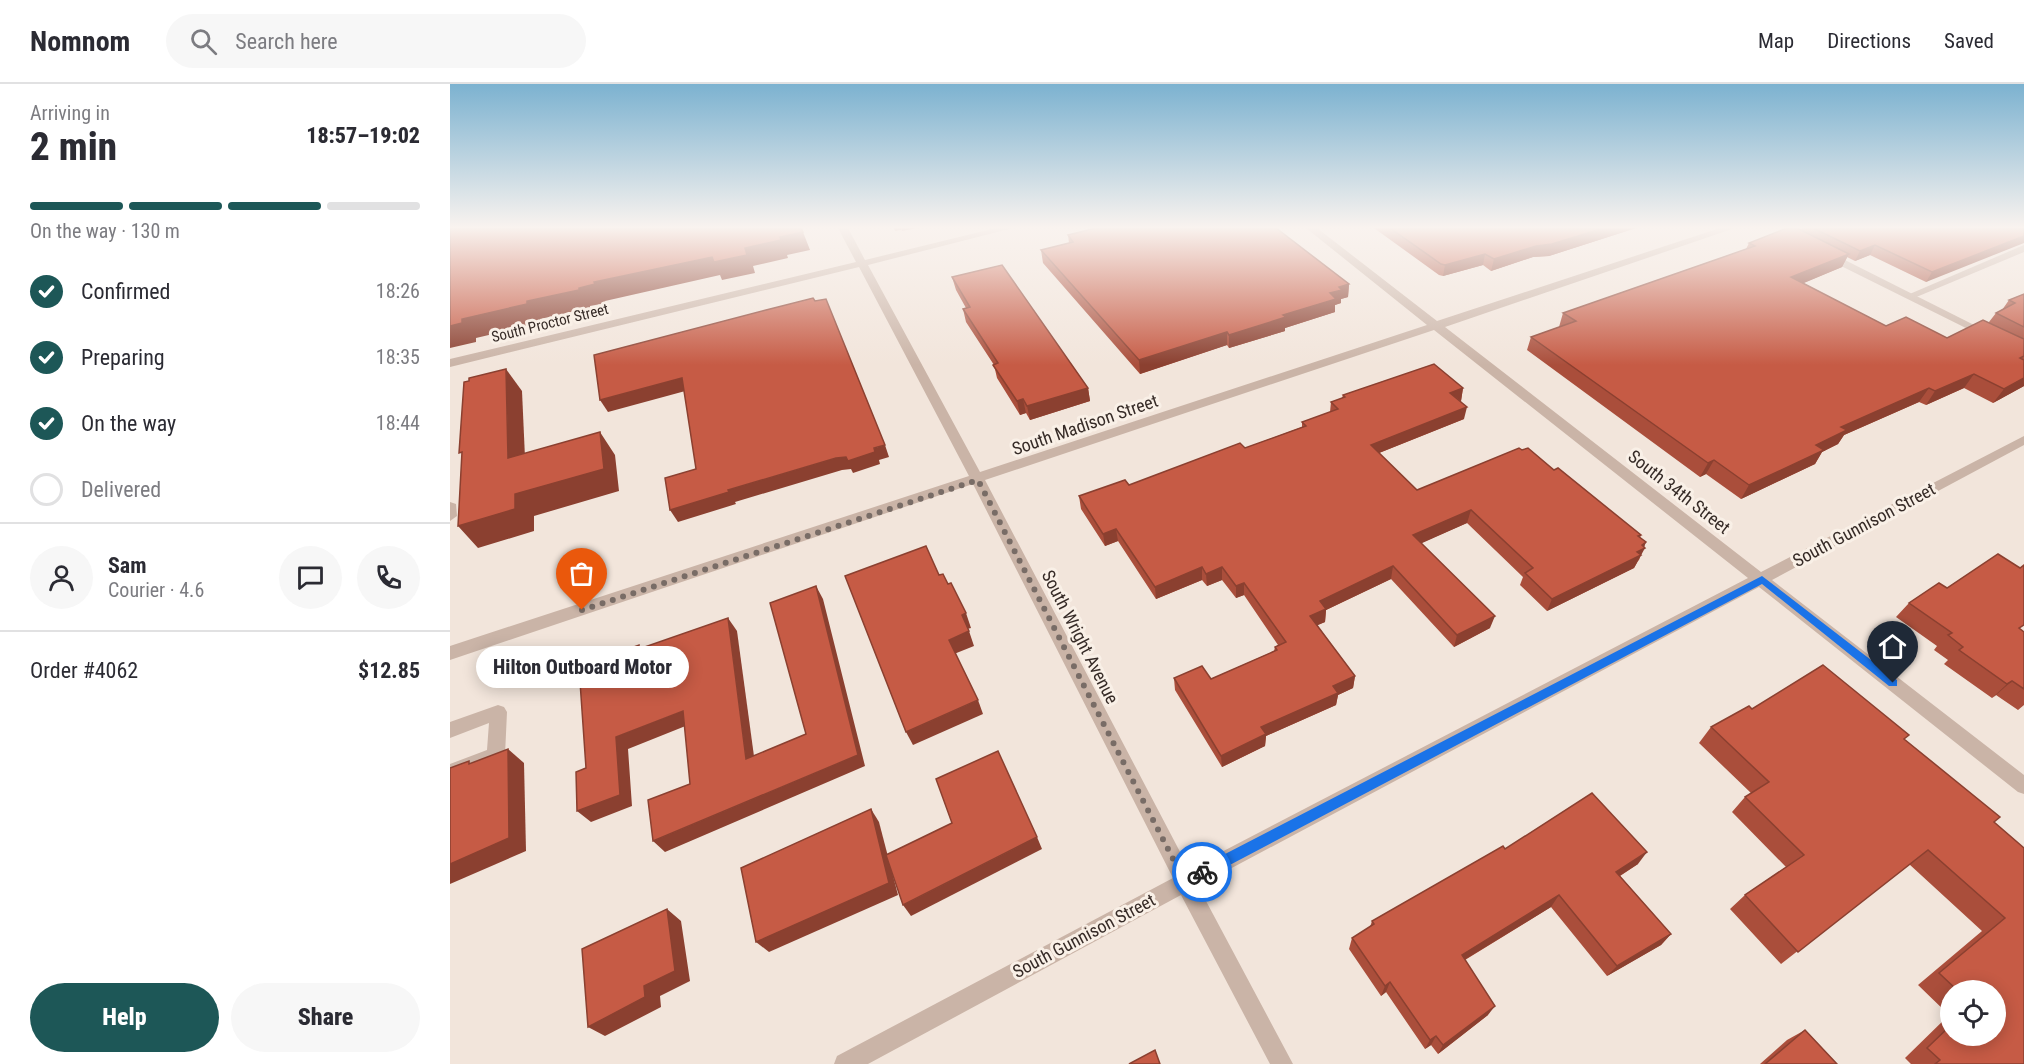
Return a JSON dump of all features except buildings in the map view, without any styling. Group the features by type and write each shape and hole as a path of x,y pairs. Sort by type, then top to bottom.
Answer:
{"street":[{"name":"South Proctor Street","path":"450,363 817,274"},
{"name":"South Wright Avenue","path":"867,274 978,480 1185,882 1282,1064"},
{"name":"South 34th Street","path":"1368,274 2024,786"},
{"name":"South Madison Street","path":"450,653 978,480 1592,274"},
{"path":"1865,274 1993,338"},
{"path":"1910,296 1963,274"},
{"name":"South Gunnison Street","path":"845,1064 1185,882 2024,440"},
{"path":"450,730 498,712 496,755 450,772"}],"way so far":[{"path":"582,610 978,480 1185,882 1202,872"}],"place":[{"name":"Hilton Outboard Motor","path":"582,610"}],"route":[{"path":"1202,872 1762,580 1893,683"}]}
